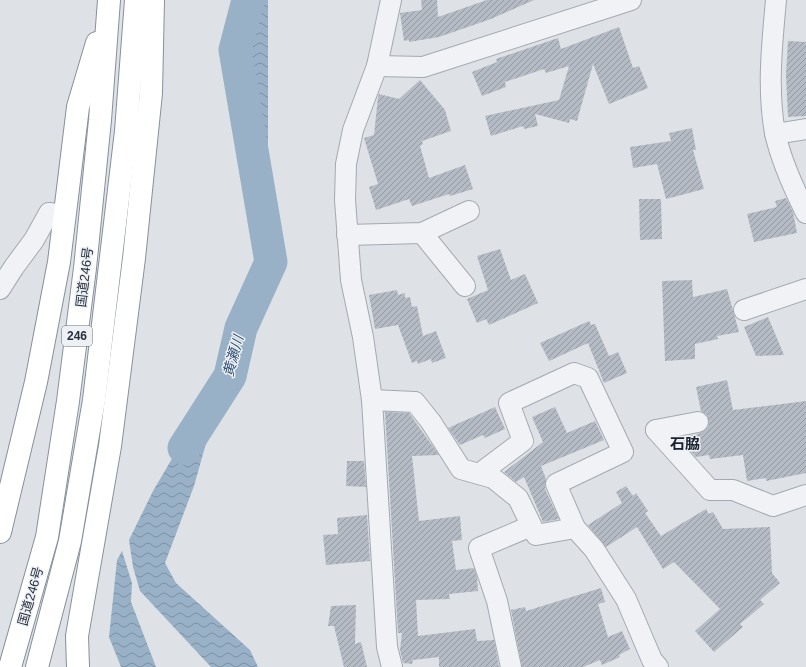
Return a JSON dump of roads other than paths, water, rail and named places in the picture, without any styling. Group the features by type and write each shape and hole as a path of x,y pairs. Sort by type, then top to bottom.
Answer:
{"highway":[{"name":"国道246号","path":"37,667 70,541 94,400 126,131 136,0"},
{"path":"78,667 76,636 110,446 134,258 150,93 153,0"},
{"name":"国道246号","path":"10,667 47,537 68,401 91,214 109,1"},
{"path":"0,532 36,382 59,262 78,107 109,1"}],"street":[{"path":"390,666 387,647 372,400 351,280 344,200 346,164 353,130 377,66 391,0"},
{"path":"377,66 423,67 631,0"},
{"path":"776,0 770,70 775,134 789,179 806,213"},
{"path":"775,134 806,129"},
{"path":"347,235 422,233 469,211"},
{"path":"0,289 34,240 49,213 65,215"},
{"path":"422,233 465,286"},
{"path":"744,310 806,289"},
{"path":"479,474 523,441 509,403 574,373 588,378 623,452 556,484 575,528 594,549 626,599 649,665"},
{"path":"372,400 415,402 431,422 461,469 493,478 518,498 536,535 575,528"},
{"path":"698,422 656,430 710,490 733,490 773,506 806,495"},
{"path":"511,667 497,601 479,548 531,526"}],"water":[{"path":"232,0 268,0 268,158 226,79"},
{"path":"203,406 214,415 194,486 165,563 176,583 250,650 258,667 211,667 140,591 133,567 129,540 153,491"},
{"path":"122,551 132,583 131,602 156,667 121,667 109,637 117,560"}],"waterway":[{"name":"黄瀬川","path":"184,448 230,376 241,328 271,262 235,50 248,0"}],"district":[{"name":"石脇","path":"685,444"}]}
